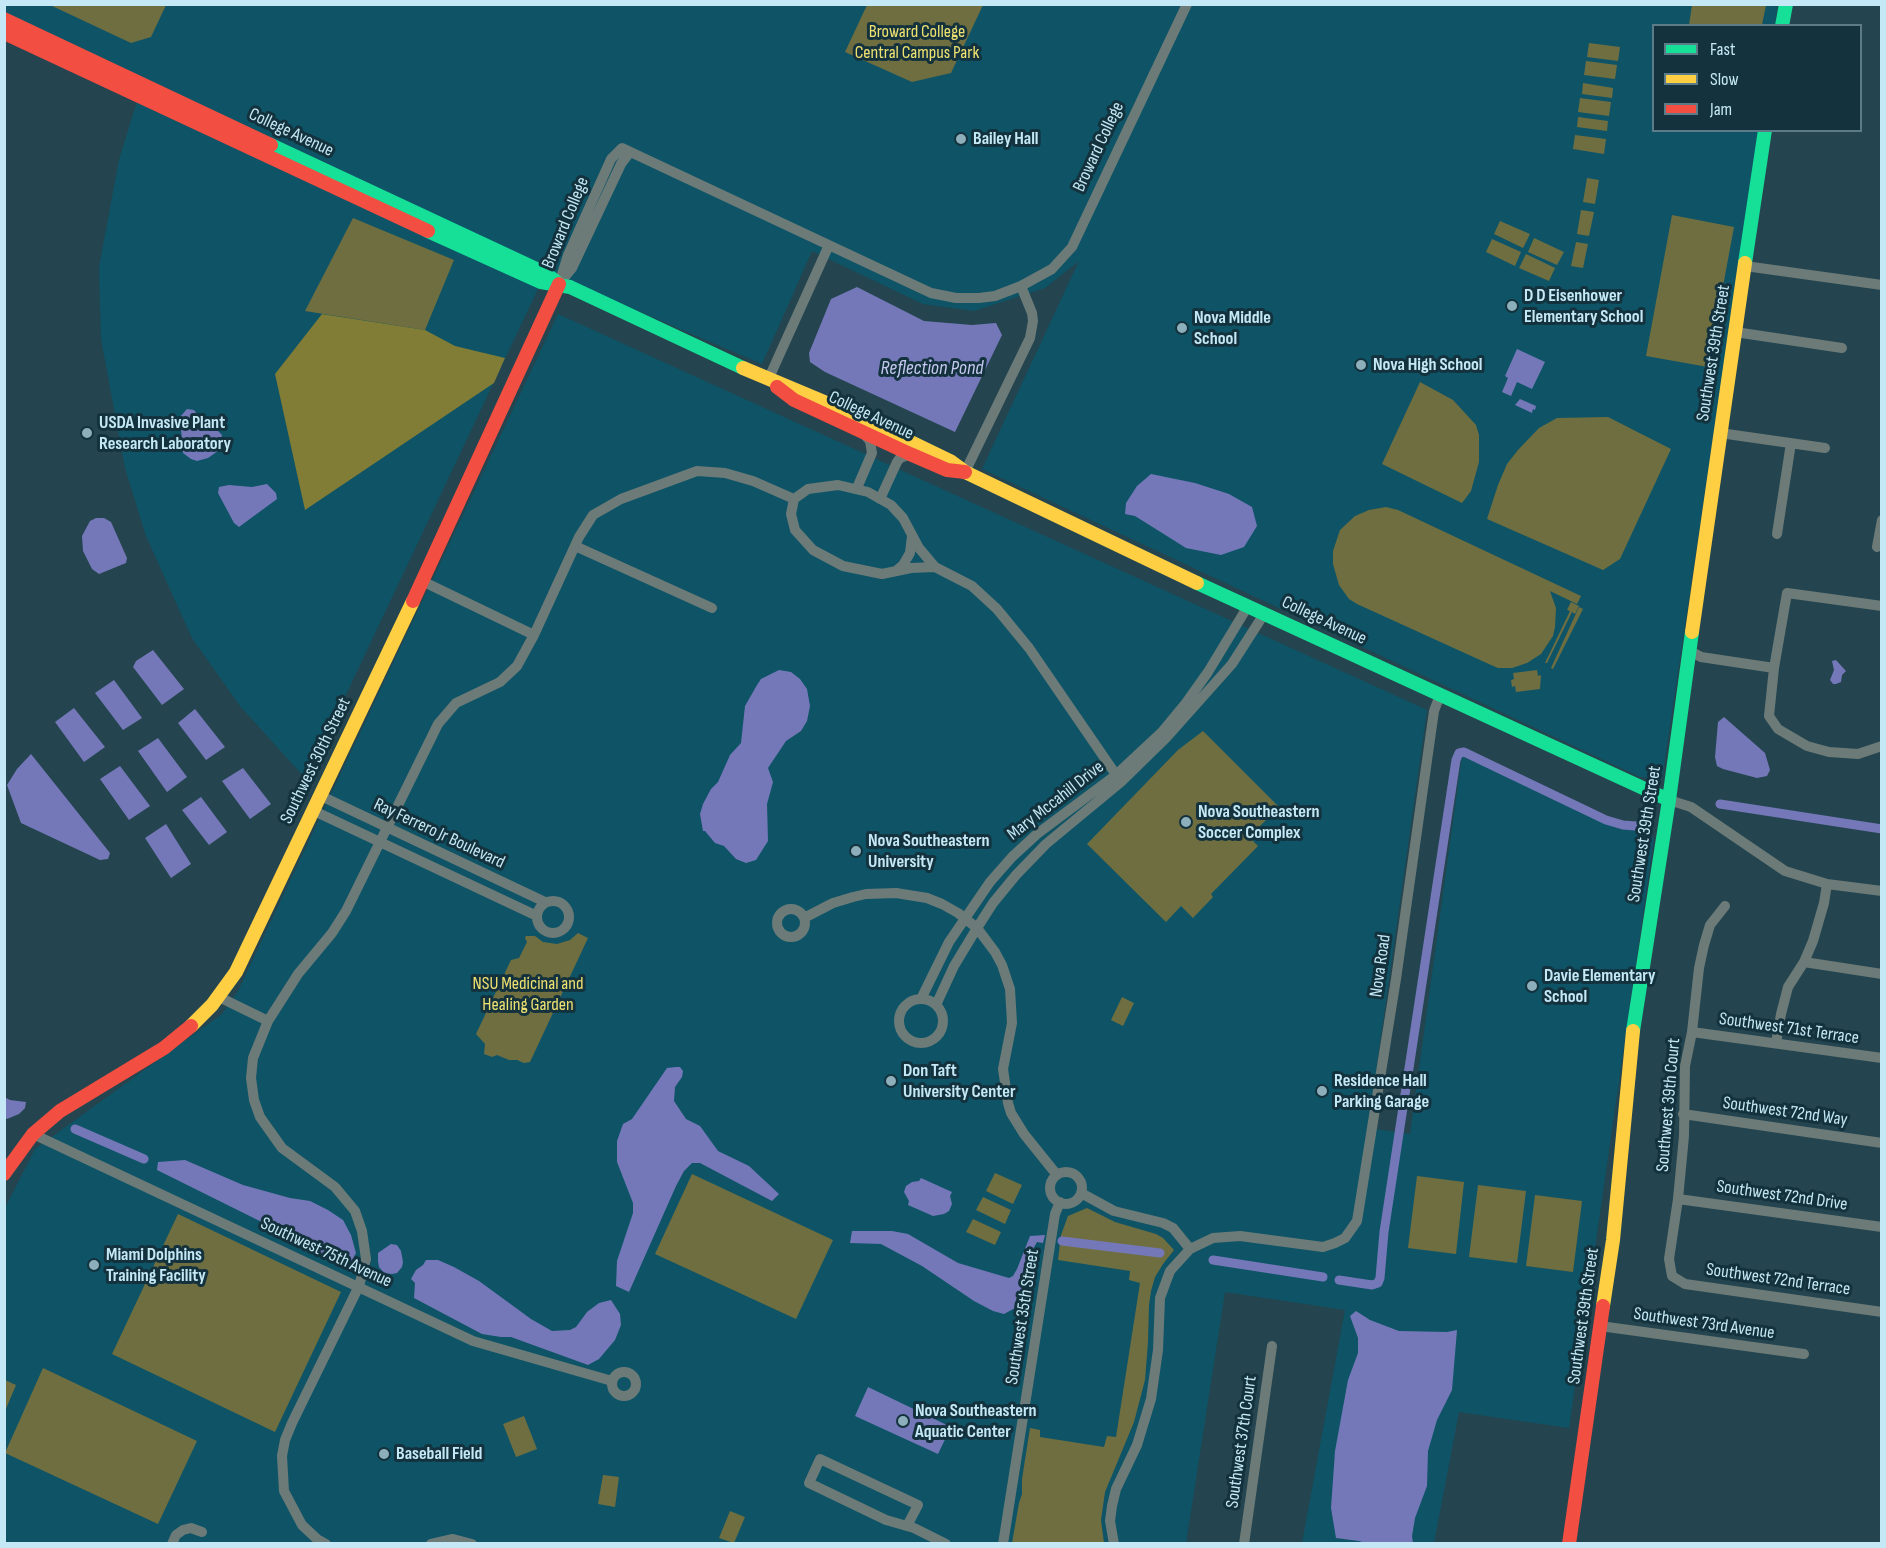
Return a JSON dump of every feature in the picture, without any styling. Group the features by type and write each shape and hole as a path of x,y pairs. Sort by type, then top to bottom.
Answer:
{"street":[{"name":"Broward College","path":"559,284 572,268 626,150 931,293 962,298 987,297 1021,286 1052,269 1072,247 1187,4"},
{"path":"1782,24 1786,4"},
{"name":"College Avenue","path":"4,19 545,273 559,284"},
{"name":"College Avenue","path":"4,33 541,282 570,287 768,380 798,390 866,420 950,461 965,472 1136,555 1669,800"},
{"name":"Southwest 39th Street","path":"1569,1544 1613,1240 1630,1050 1669,800 1765,132"},
{"path":"768,380 830,245"},
{"path":"1745,266 1881,285"},
{"name":"Southwest 30th Street","path":"4,1174 33,1134 60,1111 164,1048 186,1031 219,997 236,972 422,581 559,284"},
{"path":"965,472 1030,338 1033,321 1029,303 1021,286"},
{"path":"1735,332 1842,348"},
{"name":"College Avenue","path":"768,380 794,400 909,454 947,470 965,472"},
{"path":"857,488 872,453 870,441 861,431"},
{"path":"1720,433 1825,448"},
{"path":"1777,534 1791,443"},
{"path":"880,499 897,462 909,454"},
{"path":"326,1544 302,1525 284,1491 282,1456 292,1423 358,1286 366,1259 356,1211 335,1187 282,1148 260,1117 254,1100 251,1078 253,1058 268,1020 298,974 332,933 346,910 438,724 456,703 488,688 517,666 534,635 575,546 593,515 621,499 697,471 725,473 753,481 794,499"},
{"path":"935,567 897,570 882,574 843,566 813,550 795,530 790,514 794,499 808,489 838,485 857,488 880,499 899,513 919,548 935,567 972,586 997,609 1029,648 1119,779"},
{"path":"1877,547 1881,520"},
{"path":"897,570 910,553 912,534"},
{"path":"575,546 712,608"},
{"path":"422,581 534,635"},
{"path":"1881,606 1787,593 1774,668 1769,716 1779,729 1807,746 1835,754 1858,754 1881,746"},
{"name":"Mary Mccahill Drive","path":"921,999 945,949 990,882 1027,842 1044,828 1119,779 1186,703 1208,672 1248,606"},
{"name":"Mary Mccahill Drive","path":"936,1005 954,966 977,928 993,903 1016,875 1046,844 1153,752 1232,664 1264,614"},
{"path":"1690,651 1701,657 1774,668"},
{"path":"1208,672 1218,681"},
{"name":"Nova Road","path":"1190,1250 1207,1240 1226,1236 1317,1247 1330,1245 1345,1238 1357,1221 1396,979 1434,711 1440,695"},
{"name":"Ray Ferrero Jr Boulevard","path":"319,795 545,902"},
{"path":"1669,800 1691,807 1785,871 1827,884 1881,891"},
{"name":"Ray Ferrero Jr Boulevard","path":"312,810 537,916"},
{"path":"1776,1043 1788,987 1804,962 1813,942 1827,884"},
{"path":"804,918 833,903 853,897 896,893 927,898 942,904 977,928 995,952 1010,989 1012,1023 1003,1069 1011,1113 1024,1134 1057,1175"},
{"path":"555,900 564,904 569,913 568,923 561,931 550,933 540,927 538,911 545,902 555,900"},
{"name":"Southwest 39th Court","path":"1672,1276 1669,1259 1684,1136 1685,1066 1704,945 1710,925 1725,906"},
{"path":"1804,962 1881,974"},
{"path":"219,997 268,1020"},
{"path":"921,999 927,999 936,1005 943,1016 938,1036 926,1043 913,1042 902,1033 898,1020 903,1007 914,1000 921,999"},
{"name":"Southwest 71st Terrace","path":"1692,1032 1881,1058"},
{"name":"Southwest 72nd Way","path":"1683,1114 1881,1143"},
{"name":"Southwest 75th Avenue","path":"33,1134 473,1341 612,1382"},
{"path":"1066,1172 1076,1175 1082,1183 1081,1193 1079,1198 1070,1203 1060,1202 1055,1199 1051,1184 1057,1175 1066,1172"},
{"path":"1081,1193 1114,1211 1163,1223 1173,1228 1190,1250 1170,1271 1160,1298 1158,1350 1151,1399 1140,1437 1116,1489 1110,1521 1114,1544"},
{"name":"Southwest 72nd Drive","path":"1678,1199 1881,1227"},
{"name":"Southwest 35th Street","path":"1003,1544 1055,1214 1060,1202"},
{"name":"Southwest 72nd Terrace","path":"1672,1276 1685,1284 1881,1312"},
{"name":"Southwest 73rd Avenue","path":"1600,1326 1804,1354"},
{"name":"Southwest 37th Court","path":"1244,1544 1272,1346"},
{"path":"907,1526 918,1505 820,1459 808,1483 886,1520 907,1526 946,1544"},
{"path":"172,1544 176,1534 183,1530 191,1528 202,1532"},
{"path":"431,1544 453,1539 472,1544"}],"shaded area":[{"path":"4,5 1778,5 1775,24 1652,24 1652,132 1759,132 1662,779 1640,777 982,469 1079,261 1045,288 974,311 923,304 812,251 762,364 546,272 306,779 240,706 192,638 146,536 125,468 101,339 99,267 119,160 138,98 5,12"},
{"path":"322,314 425,330 455,346 505,358 494,383 305,510 275,374"},
{"name":"Nova Southeastern University","path":"558,314 1427,710 1368,1128 1410,1134 1462,756 1654,838 1569,1428 1459,1412 1434,1543 1302,1543 1345,1310 1225,1292 1186,1543 5,1543 4,1210 35,1149 222,1014 238,991"}],"green space":[{"name":"Broward College Central Campus Park","path":"867,4 983,5 951,73 912,82 845,52"},
{"path":"1692,4 1766,5 1762,24 1689,24"},
{"path":"50,5 166,5 151,37 131,43"},
{"path":"1589,43 1620,47 1618,61 1587,57"},
{"path":"1586,61 1617,65 1615,79 1584,75"},
{"path":"1583,83 1613,88 1612,98 1582,94"},
{"path":"1580,98 1611,102 1609,116 1578,112"},
{"path":"1578,117 1608,121 1607,131 1577,127"},
{"path":"1575,135 1606,139 1604,154 1573,149"},
{"path":"1587,178 1599,180 1595,204 1583,202"},
{"path":"1581,210 1594,212 1589,236 1577,234"},
{"path":"1672,215 1734,227 1708,367 1646,356"},
{"path":"353,218 454,260 425,330 305,311"},
{"path":"1500,221 1530,234 1523,248 1494,234"},
{"path":"1534,238 1564,252 1557,265 1528,252"},
{"path":"1492,239 1521,252 1515,266 1486,252"},
{"path":"1576,242 1588,244 1583,268 1571,266"},
{"path":"1526,254 1555,268 1549,281 1519,268"},
{"path":"1420,382 1453,400 1476,425 1479,435 1479,462 1471,491 1462,503 1382,464"},
{"path":"1608,417 1671,449 1620,559 1603,570 1487,519 1507,464 1539,428 1557,418"},
{"path":"1386,507 1398,510 1581,596 1577,604 1550,591 1556,608 1553,636 1541,654 1527,663 1512,668 1498,668 1357,604 1349,599 1339,585 1333,564 1333,551 1340,530 1355,516 1369,510"},
{"path":"1571,602 1579,606 1575,614 1572,612 1545,663 1570,611 1567,610"},
{"path":"1579,607 1583,609 1553,669 1551,668"},
{"path":"1537,670 1538,676 1541,675 1540,689 1516,692 1515,686 1512,687 1513,673"},
{"name":"Nova Southeastern Soccer Complex","path":"1203,731 1279,807 1249,837 1258,846 1211,894 1213,897 1193,918 1181,906 1166,922 1087,844 1178,750"},
{"name":"NSU Medicinal and Healing Garden","path":"578,933 588,938 530,1062 524,1063 497,1055 492,1057 484,1054 485,1044 476,1034 511,960 519,958 527,942 526,936 535,936 543,942 557,944 570,940"},
{"path":"1122,997 1134,1003 1123,1026 1111,1020"},
{"path":"995,1173 1022,1185 1013,1204 986,1191"},
{"path":"692,1174 833,1240 796,1319 655,1254"},
{"path":"1417,1176 1464,1182 1456,1254 1408,1248"},
{"path":"1478,1185 1526,1191 1517,1263 1469,1257"},
{"path":"1535,1195 1582,1201 1573,1272 1526,1266"},
{"path":"983,1197 1011,1210 1005,1224 976,1210"},
{"path":"1087,1208 1115,1222 1156,1234 1174,1250 1155,1277 1151,1291 1145,1380 1134,1422 1105,1492 1101,1520 1104,1543 1012,1543 1022,1494 1022,1479 1030,1428 1040,1430 1040,1437 1104,1447 1107,1436 1116,1437 1140,1283 1129,1280 1130,1271 1058,1260 1061,1235 1068,1216"},
{"path":"178,1214 341,1292 275,1432 112,1354"},
{"path":"973,1219 1001,1232 995,1245 966,1232"},
{"path":"43,1368 197,1441 158,1524 5,1453"},
{"path":"5,1380 16,1385 5,1411"},
{"path":"524,1416 537,1449 516,1457 503,1424"},
{"path":"603,1475 619,1477 615,1507 598,1504"},
{"path":"730,1511 745,1517 734,1543 719,1538"}],"water":[{"name":"Reflection Pond","path":"857,287 924,321 972,325 996,323 1002,335 955,432 825,372 810,362 809,353 831,299"},
{"path":"1517,349 1545,362 1532,389 1517,382 1511,396 1502,392 1508,378 1505,376"},
{"path":"1520,399 1536,406 1535,410 1533,409 1532,413 1515,405"},
{"path":"187,409 194,410 202,421 214,427 222,435 218,451 208,458 197,461 183,453 180,417"},
{"path":"1151,474 1195,483 1229,494 1252,507 1257,526 1244,547 1221,555 1186,548 1135,516 1125,514 1126,503 1137,486"},
{"path":"267,484 276,493 277,499 239,527 234,523 218,493 219,487 229,485 252,487"},
{"path":"104,518 111,522 127,558 126,563 99,574 92,569 83,551 82,536 90,521"},
{"path":"153,650 184,689 162,705 133,667 136,661"},
{"path":"1836,660 1846,671 1842,675 1841,682 1833,684 1830,680 1834,670 1832,661"},
{"path":"779,670 791,672 800,679 807,689 810,706 807,721 801,731 786,741 768,768 773,782 767,804 768,841 756,860 746,863 736,859 724,846 715,843 703,831 700,814 703,804 711,789 718,782 730,755 741,743 745,706 761,679"},
{"path":"114,680 142,718 123,730 95,693"},
{"path":"74,708 105,747 84,762 55,722"},
{"path":"195,709 225,747 206,760 178,723"},
{"path":"1724,717 1765,753 1770,770 1767,776 1757,778 1717,766 1715,757 1718,722"},
{"path":"158,738 187,777 167,792 138,751"},
{"path":"31,754 110,853 108,859 100,860 21,823 7,785 17,769"},
{"path":"120,766 150,806 129,820 100,779"},
{"path":"243,768 271,804 250,819 222,781"},
{"path":"201,797 227,832 209,845 182,810"},
{"path":"166,824 191,864 171,878 145,838"},
{"path":"680,1067 683,1071 682,1077 675,1087 674,1101 686,1119 700,1126 718,1151 749,1166 779,1194 772,1201 700,1163 692,1163 684,1171 676,1186 629,1292 616,1286 617,1261 633,1213 633,1203 617,1162 617,1141 623,1124 632,1119 667,1068"},
{"path":"4,1097 26,1102 25,1108 19,1114 7,1119"},
{"path":"185,1160 243,1185 310,1201 328,1210 343,1220 351,1235 356,1253 351,1262 331,1260 314,1253 302,1242 157,1170 158,1162"},
{"path":"921,1178 952,1192 950,1196 952,1204 949,1211 933,1216 908,1205 909,1201 904,1192 906,1186"},
{"path":"852,1231 892,1231 908,1234 958,1263 1009,1278 1017,1269 1030,1236 1045,1235 1043,1243 1037,1242 1033,1249 1017,1307 1004,1314 974,1301 922,1266 881,1244 850,1243"},
{"path":"391,1244 397,1245 401,1251 403,1262 397,1273 392,1274 384,1273 378,1261 378,1253"},
{"path":"426,1260 438,1260 479,1281 531,1319 552,1331 570,1330 576,1327 587,1312 599,1303 611,1300 620,1314 621,1325 615,1340 599,1359 588,1365 511,1337 482,1334 414,1298 415,1283 411,1279"},
{"path":"1356,1311 1370,1320 1399,1331 1447,1332 1457,1330 1452,1390 1437,1420 1428,1451 1427,1486 1415,1518 1413,1543 1365,1543 1336,1538 1331,1508 1335,1451 1348,1380 1358,1353 1358,1338 1350,1316"},
{"name":"Nova Southeastern Aquatic Center","path":"868,1387 951,1427 938,1454 855,1416"}],"waterway":[{"path":"1339,1280 1372,1285 1378,1283 1380,1278 1384,1232 1456,760 1459,753 1464,752 1606,820 1623,825 1646,824"},
{"path":"1720,804 1882,829"},
{"path":"75,1129 144,1159"},
{"path":"1062,1241 1160,1253"},
{"path":"1213,1260 1323,1277"}],"traffic: fast":[{"path":"1782,24 1786,4"},
{"path":"1745,263 1765,132"},
{"path":"271,145 545,273 559,284"},
{"path":"428,231 541,282 570,287 743,368"},
{"path":"1197,583 1669,800"},
{"path":"1633,1031 1669,800 1692,632"}],"traffic: slow":[{"path":"1692,632 1745,263"},
{"path":"743,368 855,415 950,461 965,472 1197,583"},
{"path":"191,1026 212,1005 236,972 413,601"},
{"path":"1603,1306 1613,1240 1633,1031"}],"traffic: jam":[{"path":"4,19 271,145"},
{"path":"4,33 428,231"},
{"path":"413,601 559,284"},
{"path":"777,387 794,400 910,454 947,470 965,472"},
{"path":"4,1174 33,1134 60,1111 164,1048 191,1026"},
{"path":"1569,1544 1603,1306"}],"place":[{"name":"Bailey Hall","path":"961,139"},
{"name":"D D Eisenhower Elementary School","path":"1512,306"},
{"name":"Nova Middle School","path":"1182,328"},
{"name":"Nova High School","path":"1361,365"},
{"name":"USDA Invasive Plant Research Laboratory","path":"87,433"},
{"name":"Nova Southeastern Soccer Complex","path":"1186,822"},
{"name":"Nova Southeastern University","path":"856,851"},
{"name":"Davie Elementary School","path":"1532,986"},
{"name":"Don Taft University Center","path":"891,1081"},
{"name":"Residence Hall Parking Garage","path":"1322,1091"},
{"name":"Miami Dolphins Training Facility","path":"94,1265"},
{"name":"Nova Southeastern Aquatic Center","path":"903,1421"},
{"name":"Baseball Field","path":"384,1454"}]}
